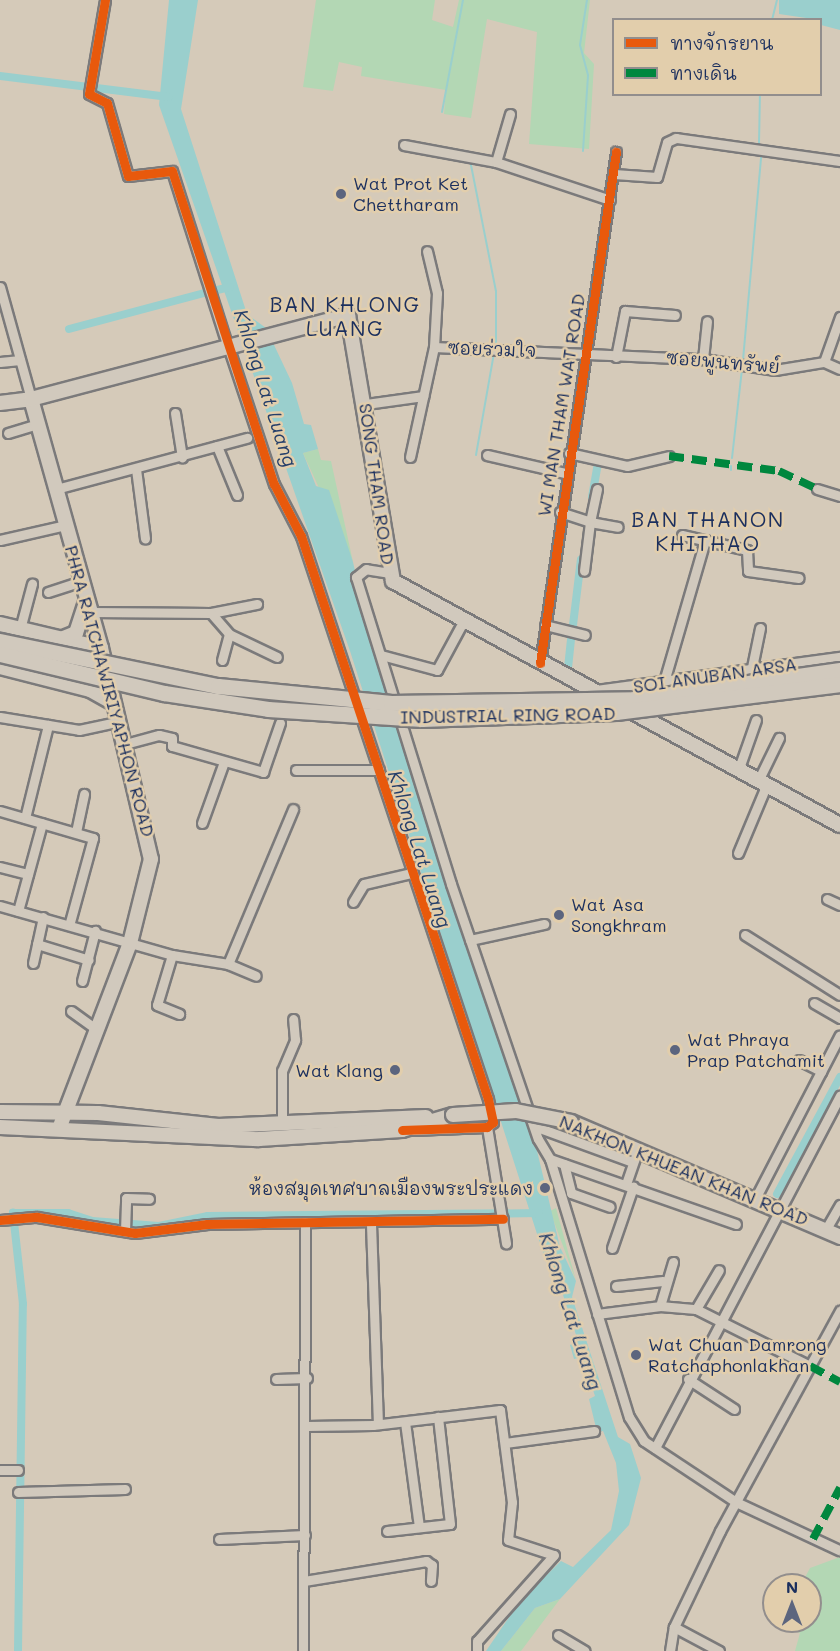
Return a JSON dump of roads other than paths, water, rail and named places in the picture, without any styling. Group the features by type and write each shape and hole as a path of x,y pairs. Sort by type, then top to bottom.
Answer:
{"main road":[{"name":"SONG THAM ROAD","path":"31,399 281,330 348,315 366,404 390,573 399,587 840,825"},
{"path":"0,403 31,399"},
{"name":"PHRA RATCHAWIRIYAPHON ROAD","path":"31,399 101,648 151,859 130,943 62,1112 60,1126"},
{"path":"61,639 76,633 89,605"},
{"path":"0,624 101,648"},
{"name":"INDUSTRIAL RING ROAD","path":"0,641 207,684 391,703 634,699 840,670"},
{"path":"46,679 77,686 93,680 97,665 79,644"},
{"name":"INDUSTRIAL RING ROAD","path":"0,654 164,693 268,709 422,719 616,712 840,684"},
{"path":"0,667 90,690 113,703"},
{"name":"NAKHON KHUEAN KHAN ROAD","path":"2,1112 62,1112 189,1124 282,1124 516,1111 571,1122 636,1156 756,1197 840,1237"},
{"path":"2,1112 2,1127"},
{"name":"NAKHON KHUEAN KHAN ROAD","path":"2,1127 60,1126 219,1140 402,1130 453,1115"}],"street":[{"path":"105,0 89,86 107,103 128,176 172,171 274,484 302,536 411,873 488,1099 493,1122 488,1127 402,1130"},
{"path":"496,162 510,114"},
{"path":"614,174 657,177 667,142 676,138 840,161"},
{"path":"404,145 496,162 610,200"},
{"name":"WI MAN THAM WAT ROAD","path":"540,663 565,473 586,356 616,152"},
{"name":"ซอยร่วมใจ","path":"410,457 434,347 437,293 427,251"},
{"path":"0,287 31,399"},
{"path":"616,357 625,311 675,315"},
{"path":"840,317 824,362 840,369"},
{"path":"703,359 707,321"},
{"name":"ซอยร่วมใจ","path":"434,347 502,347 586,356"},
{"name":"ซอยพูนทรัพย์","path":"586,356 703,359 775,370 824,362"},
{"path":"0,362 20,360"},
{"path":"366,404 423,396"},
{"path":"175,413 182,457"},
{"path":"8,434 38,424"},
{"path":"56,489 247,438"},
{"path":"217,446 237,495"},
{"path":"569,453 627,466 669,456"},
{"path":"487,455 565,473"},
{"path":"136,469 145,538"},
{"path":"584,571 597,489"},
{"path":"817,489 840,496"},
{"path":"560,512 590,522 618,527"},
{"path":"0,540 66,525"},
{"path":"682,535 748,550 748,571 799,578"},
{"path":"663,685 705,540"},
{"path":"390,573 366,569 356,577 470,940 534,1126 550,1159 629,1417 655,1448 736,1502 839,1550"},
{"path":"48,592 82,581"},
{"path":"20,629 32,584"},
{"path":"89,605 211,614 257,604"},
{"path":"211,614 229,634 277,657"},
{"path":"381,655 436,670 463,622"},
{"path":"545,625 585,635"},
{"path":"751,672 760,628"},
{"path":"222,660 229,634"},
{"name":"SOI ANUBAN ARSA","path":"590,691 663,685 840,657"},
{"path":"0,717 79,730 118,722"},
{"path":"738,771 756,720"},
{"path":"124,744 159,735 172,738 172,746 263,772 280,723"},
{"path":"25,818 48,725"},
{"path":"738,853 779,738"},
{"path":"202,823 224,762"},
{"path":"296,770 379,771"},
{"path":"76,832 84,794"},
{"path":"228,964 293,809"},
{"path":"0,811 93,838 70,922"},
{"path":"18,910 42,823"},
{"path":"0,867 28,874"},
{"path":"353,902 364,884 411,873"},
{"path":"827,899 840,905"},
{"path":"0,906 70,922 172,955 228,964 256,976"},
{"path":"33,963 43,917"},
{"path":"470,940 544,924"},
{"path":"82,981 95,931"},
{"path":"745,935 840,995"},
{"path":"37,944 89,960"},
{"path":"172,955 157,1005 179,1014"},
{"path":"814,1002 840,1018"},
{"path":"71,1011 96,1029"},
{"path":"282,1124 282,1071 295,1040 293,1019"},
{"path":"756,1197 840,1035"},
{"path":"829,1054 840,1059"},
{"path":"799,1060 821,1071"},
{"path":"655,1448 688,1379 840,1096"},
{"path":"534,1126 636,1156 612,1248"},
{"path":"488,1127 506,1243"},
{"path":"550,1159 736,1224"},
{"path":"564,1164 571,1193 610,1207"},
{"path":"125,1226 126,1198 149,1199"},
{"path":"0,1220 37,1217 125,1226 305,1222 371,1224 502,1212"},
{"path":"826,1229 838,1212"},
{"path":"303,1651 308,1426 305,1222"},
{"path":"371,1224 378,1424"},
{"path":"660,1306 663,1281 673,1262"},
{"path":"696,1309 719,1270"},
{"path":"616,1286 663,1281"},
{"path":"597,1314 660,1306 696,1309 810,1366"},
{"path":"670,1651 674,1628 736,1502 840,1311"},
{"path":"276,1379 307,1378"},
{"path":"688,1379 734,1409"},
{"path":"308,1426 405,1422 500,1410 512,1502 508,1540 555,1555 477,1641 477,1651"},
{"path":"387,1531 450,1524 438,1417"},
{"path":"405,1422 419,1527"},
{"path":"505,1443 594,1431"},
{"path":"0,1470 18,1470"},
{"path":"22,1491 125,1489"},
{"path":"219,1539 305,1535"},
{"path":"304,1581 426,1562 432,1565 431,1581"},
{"path":"674,1628 719,1651"},
{"path":"558,1635 585,1651"}],"water":[{"name":"Khlong Lat Luang","path":"169,0 198,0 181,109 247,314 266,328 292,383 304,424 311,425 318,449 303,453 316,486 329,490 353,562 364,610 533,1134 560,1247 576,1281 572,1297 618,1437 630,1444 641,1478 629,1525 560,1599 535,1608 501,1651 486,1651 520,1601 561,1561 573,1567 611,1530 619,1491 616,1463 603,1431 597,1432 589,1399 595,1396 582,1357 574,1359 570,1345 578,1341 552,1261 546,1262 350,651 159,105"},
{"path":"779,0 840,0 840,30 822,25 822,18 779,14"}],"waterway":[{"path":"442,112 463,0"},
{"path":"583,151 588,75 580,45 587,0"},
{"path":"772,18 777,0"},
{"path":"0,76 169,97"},
{"path":"759,144 760,96"},
{"path":"743,360 761,157"},
{"path":"470,160 496,291 496,343"},
{"path":"217,290 230,287"},
{"path":"69,329 204,293"},
{"path":"476,455 494,353"},
{"path":"732,458 742,369"},
{"path":"592,497 598,462"},
{"path":"573,625 581,559"},
{"path":"568,668 571,638"},
{"path":"777,1194 840,1077"},
{"path":"18,1651 23,1304 13,1213 68,1213 92,1221 159,1226 208,1216 539,1213"}],"place":[{"name":"Wat Prot Ket Chettharam","path":"341,194"},
{"name":"Wat Asa Songkhram","path":"559,915"},
{"name":"Wat Phraya Prap Patchamit","path":"675,1050"},
{"name":"Wat Klang","path":"395,1070"},
{"name":"ห้องสมุดเทศบาลเมืองพระประแดง","path":"545,1188"},
{"name":"Wat Chuan Damrong Ratchaphonlakhan","path":"636,1355"}],"district":[{"name":"BAN KHLONG LUANG","path":"345,316"},
{"name":"BAN THANON KHITHAO","path":"708,531"}]}
